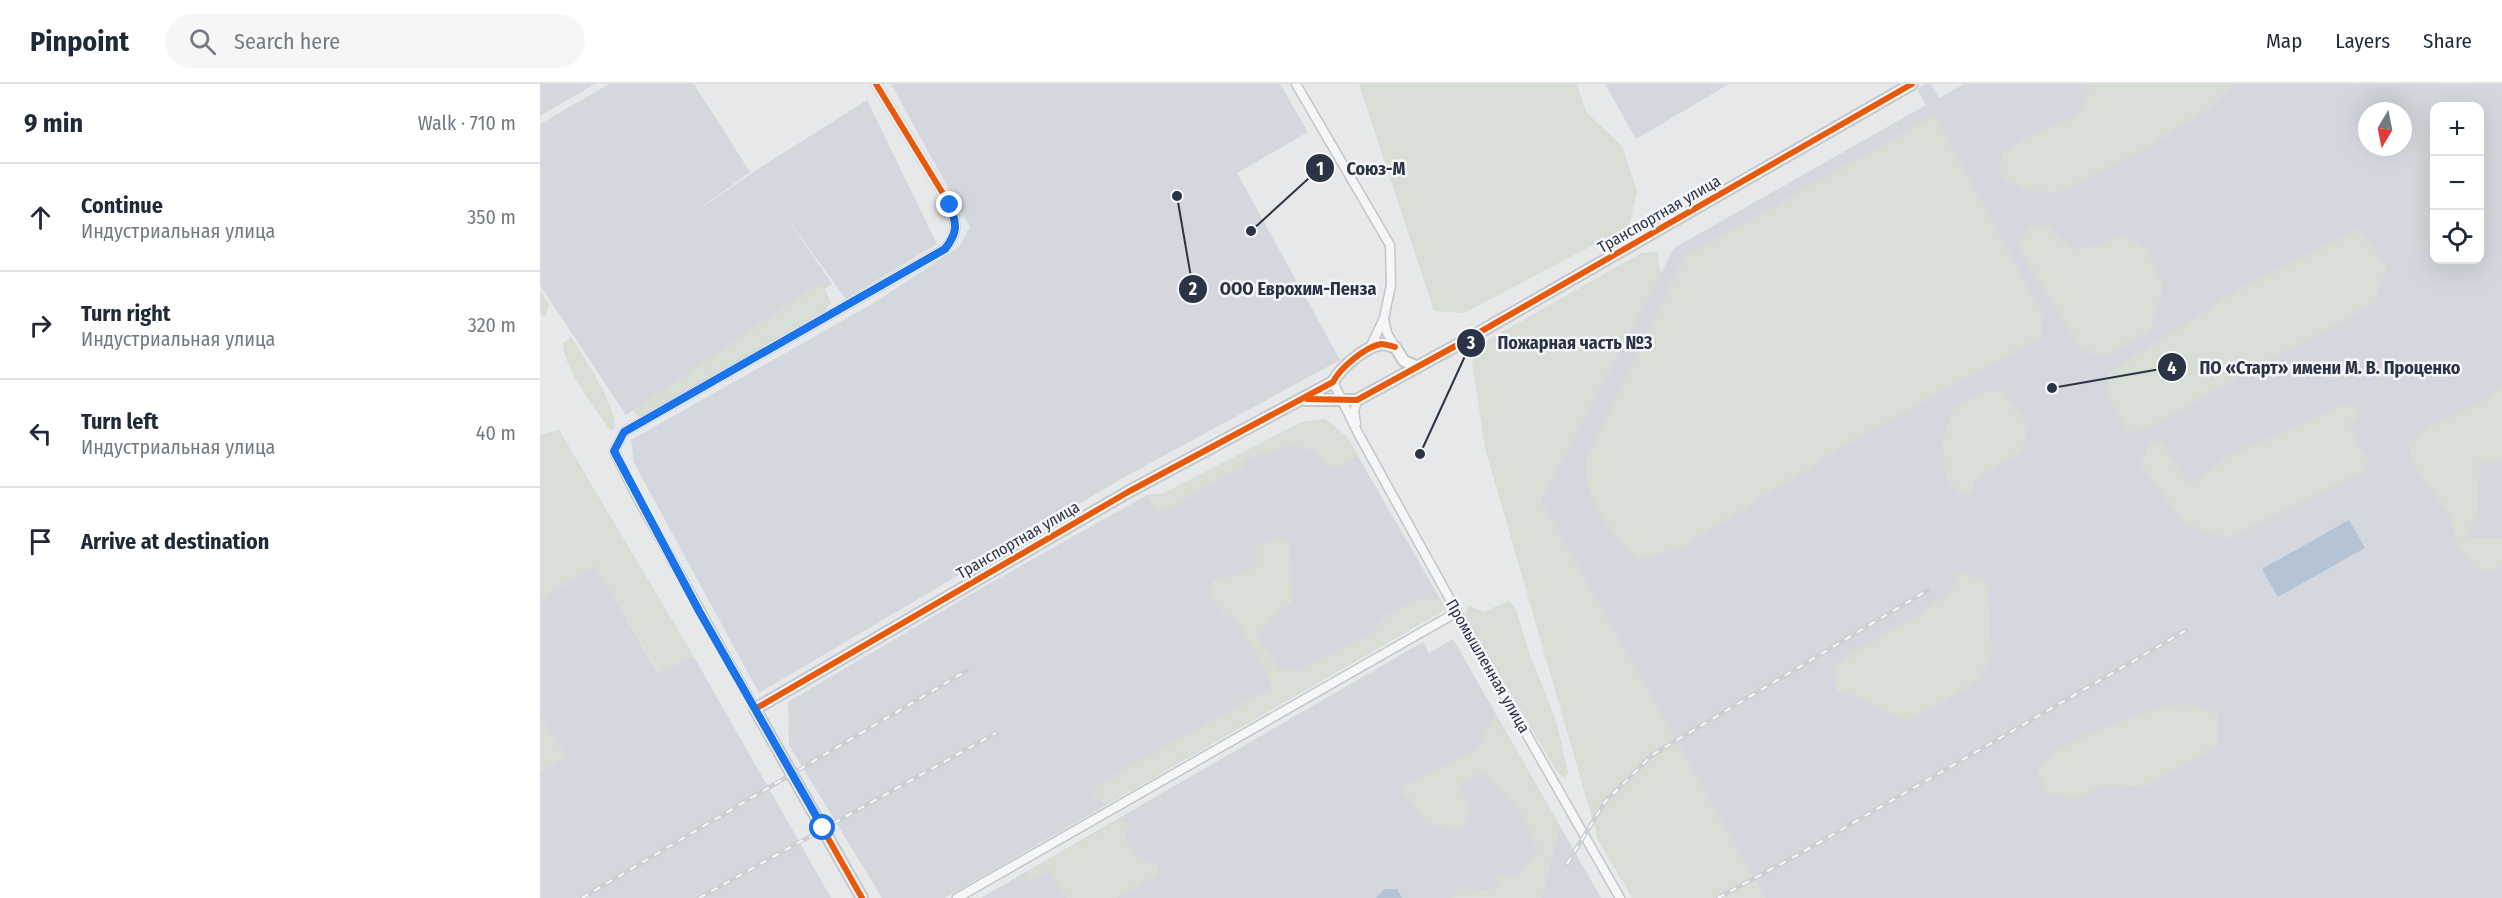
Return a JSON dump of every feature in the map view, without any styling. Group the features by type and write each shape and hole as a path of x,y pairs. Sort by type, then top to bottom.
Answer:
{"street":[{"path":"862,898 636,497 614,451 624,432 945,249 954,237 955,220 950,205 876,84"},
{"path":"1296,84 1390,245 1391,285 1384,318 1370,348"},
{"name":"Транспортная улица","path":"1357,400 1911,85"},
{"path":"1384,318 1387,333 1404,362 1418,367"},
{"path":"1370,348 1383,344 1395,347"},
{"name":"Транспортная улица","path":"755,709 1128,492 1333,382 1337,374 1370,348"},
{"path":"1400,377 1404,362"},
{"name":"Промышленная улица","path":"1333,382 1457,612 1620,898"},
{"path":"1298,400 1357,400 1354,412 1358,432"},
{"path":"957,898 1457,612"}],"shaded area":[{"path":"540,84 595,84 540,116"},
{"path":"609,84 694,84 750,172 684,220 755,171 867,100 937,244 846,299 784,214 832,284 626,415 540,285 540,124"},
{"path":"891,84 1280,84 1308,132 1237,173 1340,360 1121,479 759,693 634,463 631,440 874,303 959,247 970,227"},
{"path":"1359,84 1577,84 1586,112 1622,146 1637,191 1629,226 1464,313 1434,311"},
{"path":"1605,84 1729,84 1636,139"},
{"path":"1925,84 1931,84 1939,98 1964,84 2502,84 2502,898 1765,898 1541,501 1674,248 1926,105 1917,89"},
{"path":"2091,84 2235,84 2212,106 2149,147 2059,193 2023,190 2000,176 2001,154 2022,139 2078,115"},
{"path":"1935,115 2044,316 2041,338 1859,437 1682,548 1639,560 1609,528 1594,502 1586,474 1586,460 1684,257"},
{"path":"2030,225 2049,227 2073,249 2097,246 2123,234 2149,250 2163,286 2151,331 2109,354 2097,356 2080,348 2018,247"},
{"path":"2359,229 2387,267 2375,303 2146,429 2128,433 2107,394 2108,373 2241,288"},
{"path":"1657,252 1661,274 1541,501 1765,898 1632,898 1599,842 1485,448 1472,362 1481,344 1641,253"},
{"path":"821,282 831,302 825,311 643,417 637,416 633,410"},
{"path":"540,290 549,304 546,316 542,316 540,312"},
{"path":"571,337 606,397 615,422 614,430 610,430 596,411 568,364 563,343"},
{"path":"2502,386 2502,460 2480,463 2477,514 2466,538 2502,538 2502,566 2489,573 2474,568 2456,543 2450,516 2414,466 2407,444 2429,426 2480,403"},
{"path":"1984,391 2004,392 2028,426 2023,451 1975,481 1973,494 1959,492 1946,479 1942,439 1954,408"},
{"path":"2347,403 2361,411 2351,425 2358,444 2368,459 2365,470 2226,539 2186,525 2141,466 2149,440 2161,442 2189,484 2229,456"},
{"path":"1325,419 1347,437 1446,609 945,898 882,898 789,745 788,702 985,586 1147,495 1162,494 1302,422"},
{"path":"1325,419 1347,437 1359,456 1338,467 1326,465 1313,451 1294,445 1246,459 1242,468 1164,511 1156,511 1147,495 1162,494 1302,422"},
{"path":"559,430 694,657 659,673 596,566 540,599 540,435"},
{"path":"1278,537 1291,544 1292,603 1276,614 1258,636 1279,668 1295,671 1372,633 1385,616 1416,600 1440,599 1446,609 1107,804 1094,797 1095,786 1253,697 1271,690 1267,672 1236,620 1223,615 1208,590 1214,580 1244,573 1258,564 1254,546"},
{"path":"596,566 658,673 694,657 831,898 540,898 540,773 566,757 540,715 540,599"},
{"path":"1960,573 1984,579 1988,590 1992,656 1980,679 1943,703 1909,720 1895,717 1869,703 1836,691 1835,664 1948,596"},
{"path":"1509,601 1516,609 1528,649 1557,724 1568,773 1565,778 1557,772 1465,616 1469,606 1483,612"},
{"path":"1453,639 1601,898 981,898 1423,642 1429,653"},
{"path":"2185,702 2218,713 2218,746 2145,787 2104,784 2077,799 2046,793 2037,769 2056,750 2133,715"},
{"path":"1495,713 1560,827 1542,898 1451,898 1458,888 1484,890 1501,885 1495,876 1518,874 1538,851 1521,813 1483,773 1459,785 1472,811 1461,830 1427,824 1400,788 1478,748"},
{"path":"540,715 566,757 540,773"},
{"path":"1121,819 1130,825 1125,837 1131,847 1143,857 1159,865 1159,873 1118,898 1066,898 1049,871 1029,881 1025,879 1027,871"}],"water":[{"path":"2349,520 2365,548 2278,597 2262,569"},
{"path":"1385,889 1397,889 1402,898 1376,898"}],"railway":[{"path":"1567,864 1605,802 1652,755 1928,590"},
{"path":"1718,898 1801,853 2185,631"},
{"path":"582,898 966,671"},
{"path":"699,898 996,733"}],"cycle path":[{"path":"862,898 699,611 614,451 624,432 945,249 955,228 950,205 876,84"},
{"path":"1307,399 1357,400 1459,344 1912,84"},
{"path":"755,709 1128,492 1333,382 1347,365 1368,349 1381,344 1395,347"}],"place":[{"name":"ООО Еврохим-Пенза","path":"1177,196"},
{"name":"Союз-М","path":"1251,231"},
{"name":"ПО «Старт» имени M. B. Проценко","path":"2052,388"},
{"name":"Пожарная часть №3","path":"1420,454"}],"route":[{"path":"823,828 699,611 636,497 614,451 624,432 945,249 954,237 955,220 950,205"}]}
